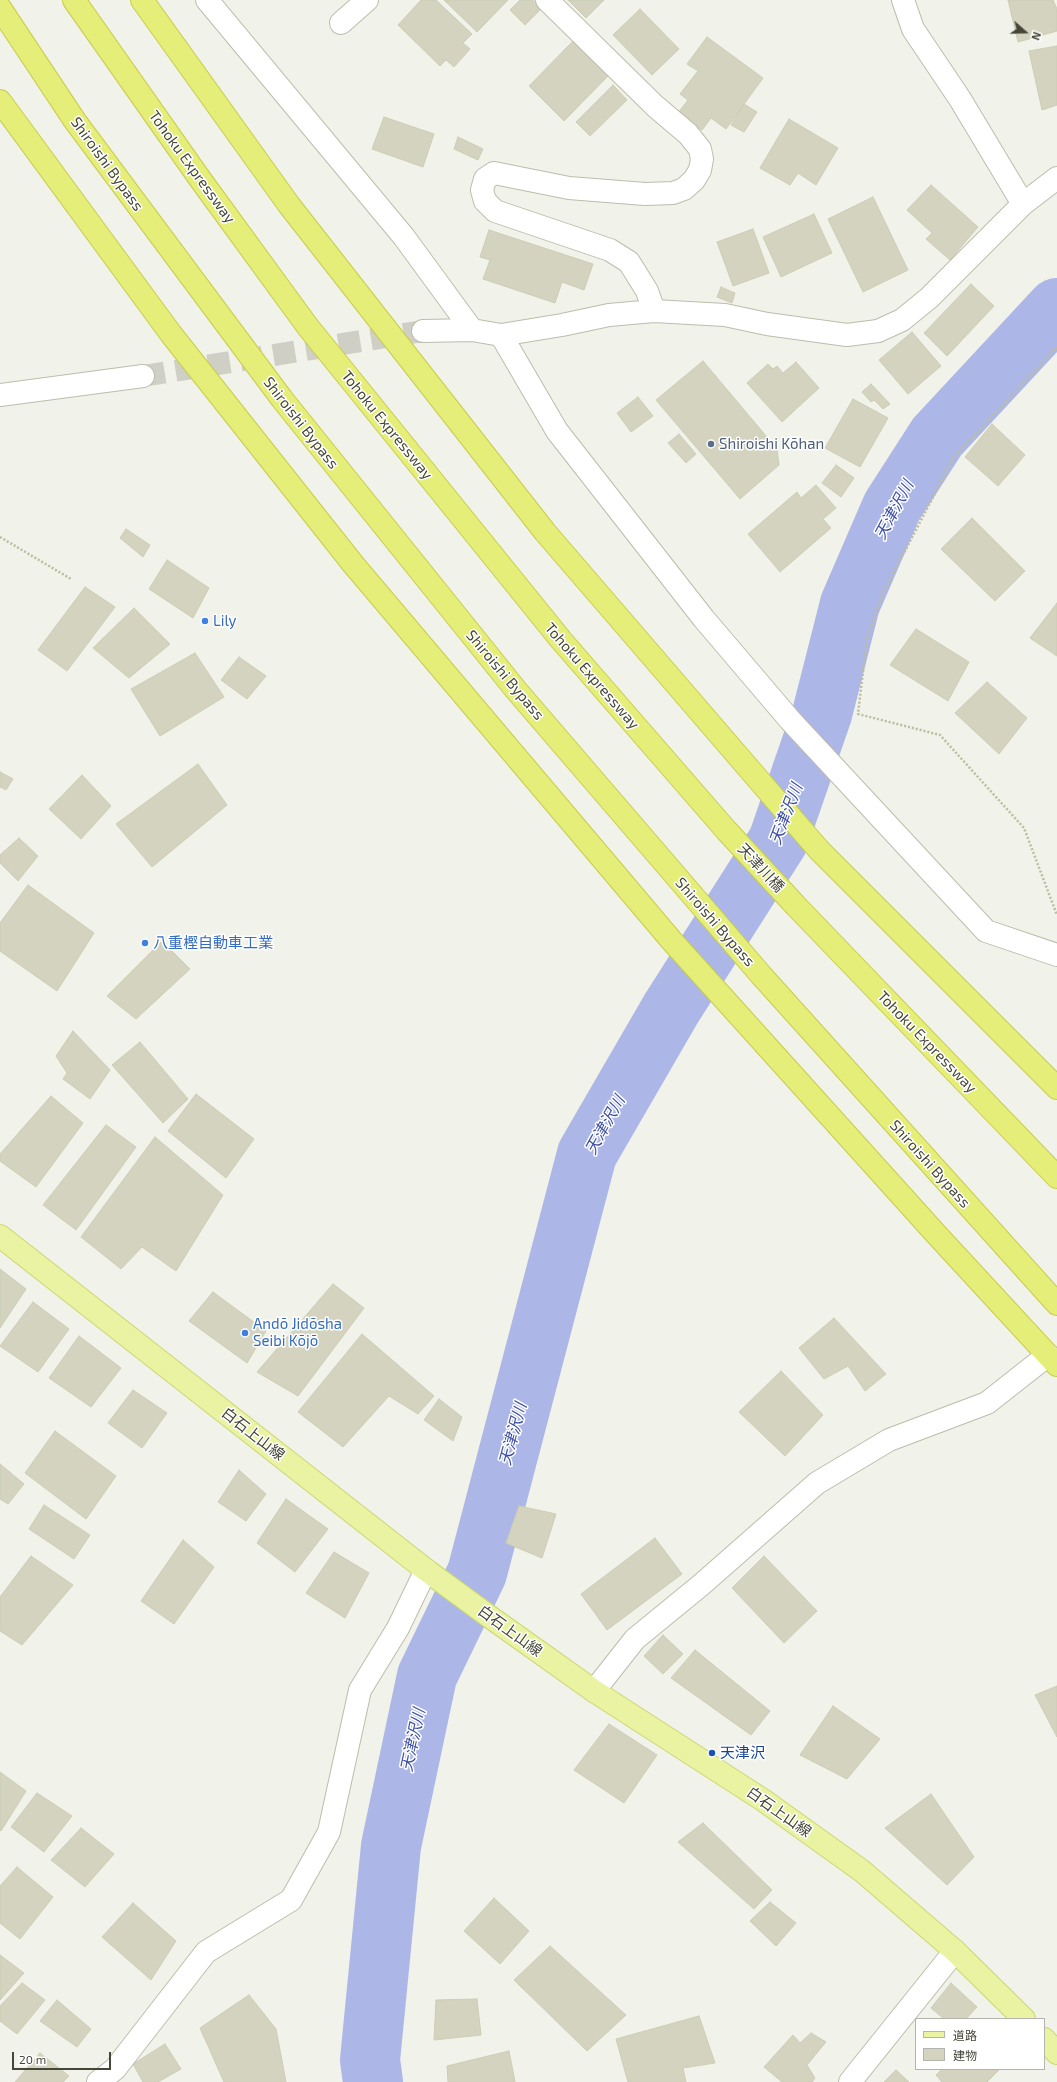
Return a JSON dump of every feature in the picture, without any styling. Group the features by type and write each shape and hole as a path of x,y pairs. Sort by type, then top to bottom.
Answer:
{"highway":[{"name":"Tohoku Expressway","path":"74,0 200,179 308,327 561,640 726,830"},
{"path":"142,0 289,205 540,526 819,850 1057,1088"},
{"name":"Shiroishi Bypass","path":"0,8 75,121 291,411 516,690 761,976 1057,1304"},
{"path":"0,101 171,334 353,564 671,940 1052,1360"},
{"name":"天津川橋","path":"726,830 796,906"},
{"name":"Tohoku Expressway","path":"796,906 1057,1178"}],"main road":[{"name":"白石上山線","path":"0,1236 426,1570 594,1690 763,1800 862,1871 955,1951 1023,2018"},
{"path":"1045,2040 1057,2053"}],"street":[{"path":"207,0 404,237 472,330"},
{"path":"341,23 367,0"},
{"path":"547,0 655,106 688,134 700,149 702,159 700,170 694,180 684,188 673,193 644,194 569,188 494,173 485,179 482,190 485,200 495,211 604,247 629,262 647,291 654,311"},
{"path":"903,0 913,29 960,99 1023,204"},
{"path":"423,331 472,330 501,335 562,325 609,315 654,311 725,315 767,324 847,336 878,331 902,320 929,298 1023,204 1057,178"},
{"path":"501,335 557,431 704,619 790,720 986,931 1057,955"},
{"path":"0,395 143,376"},
{"path":"594,1690 635,1639 701,1585 817,1483 889,1440 987,1403 1052,1360"},
{"path":"98,2082 115,2069 206,1952 290,1900 329,1832 360,1690 398,1628 426,1570"},
{"path":"850,2082 955,1951"}],"path":[{"path":"1057,347 954,457 883,593 867,638 858,714 940,735 1024,828 1057,915"},
{"path":"0,537 71,578"}],"building":[{"path":"421,0 436,0 472,34 463,43 470,49 454,67 446,60 440,66 398,25"},
{"path":"444,0 508,0 477,32"},
{"path":"520,0 533,0 541,9 525,25 510,10"},
{"path":"568,0 604,0 586,18"},
{"path":"1008,0 1053,0 1057,9 1057,31 1018,42"},
{"path":"640,9 679,49 652,75 613,35"},
{"path":"707,37 763,78 726,129 711,118 702,130 678,113 688,100 680,94 698,71 687,64"},
{"path":"574,40 609,75 564,121 529,86"},
{"path":"1057,46 1057,105 1042,110 1029,51"},
{"path":"613,85 627,100 590,136 576,122"},
{"path":"744,104 757,112 744,132 731,125"},
{"path":"384,117 434,134 423,167 372,149"},
{"path":"789,119 838,148 816,185 798,173 790,185 760,168"},
{"path":"458,137 483,149 478,160 454,149"},
{"path":"931,185 978,227 950,260 926,239 932,233 907,210"},
{"path":"873,197 908,270 863,292 828,219"},
{"path":"814,214 832,253 781,277 763,237"},
{"path":"753,229 769,273 733,286 717,242"},
{"path":"489,230 593,264 584,290 562,282 555,303 483,279 490,260 480,257"},
{"path":"971,284 994,306 947,356 924,333"},
{"path":"721,287 735,293 732,303 717,297"},
{"path":"912,332 941,366 908,394 879,360"},
{"path":"703,361 777,449 779,465 740,499 656,400"},
{"path":"796,362 819,388 782,422 747,383 768,364 773,369 777,366 783,373"},
{"path":"871,384 890,404 883,409 874,400 871,402 862,392"},
{"path":"638,397 653,416 631,432 617,413"},
{"path":"853,399 888,418 860,467 825,448"},
{"path":"992,424 1025,455 998,486 965,457"},
{"path":"679,434 696,454 686,463 668,443"},
{"path":"836,465 854,478 841,497 822,483"},
{"path":"816,485 836,508 823,519 831,528 780,572 748,534 797,492 801,498"},
{"path":"972,518 1025,571 995,601 941,549"},
{"path":"126,529 150,545 143,557 120,538"},
{"path":"167,560 209,588 193,618 149,589"},
{"path":"85,587 115,607 67,671 38,650"},
{"path":"1057,603 1057,656 1030,638"},
{"path":"134,608 170,644 129,678 93,648"},
{"path":"916,629 969,662 948,701 890,665"},
{"path":"195,653 224,697 160,736 131,689"},
{"path":"239,657 266,676 247,699 221,680"},
{"path":"987,682 1027,718 999,754 955,713"},
{"path":"198,764 227,805 152,867 116,824"},
{"path":"0,772 13,779 6,790 0,787"},
{"path":"82,775 111,806 81,839 49,809"},
{"path":"19,838 38,856 18,881 0,863 0,855"},
{"path":"28,885 94,933 57,991 0,951 0,923"},
{"path":"162,941 190,969 136,1019 107,996"},
{"path":"73,1031 110,1070 90,1099 63,1079 67,1073 56,1056"},
{"path":"140,1042 188,1099 163,1123 112,1065"},
{"path":"196,1094 254,1139 226,1178 168,1131"},
{"path":"51,1096 83,1123 36,1187 0,1161 0,1154"},
{"path":"106,1125 136,1147 76,1230 43,1205"},
{"path":"155,1137 223,1195 176,1271 142,1247 121,1269 81,1237"},
{"path":"0,1269 26,1289 0,1328"},
{"path":"333,1284 364,1308 298,1396 257,1372"},
{"path":"213,1292 266,1331 247,1363 189,1321"},
{"path":"33,1302 69,1329 38,1372 0,1346"},
{"path":"834,1318 886,1374 865,1391 848,1366 824,1379 799,1348"},
{"path":"362,1334 434,1396 418,1414 389,1396 343,1447 298,1412"},
{"path":"79,1336 121,1368 91,1407 49,1378"},
{"path":"781,1371 823,1415 785,1456 739,1412"},
{"path":"133,1390 167,1413 142,1448 108,1423"},
{"path":"439,1399 462,1417 453,1441 424,1420"},
{"path":"55,1431 116,1476 86,1519 25,1473"},
{"path":"0,1464 24,1484 8,1504 0,1499"},
{"path":"239,1470 266,1494 246,1521 218,1502"},
{"path":"286,1499 328,1529 295,1572 257,1543"},
{"path":"44,1505 90,1535 74,1559 29,1529"},
{"path":"519,1506 556,1514 542,1558 506,1543"},
{"path":"655,1538 682,1574 607,1630 581,1594"},
{"path":"183,1540 214,1567 174,1624 141,1601"},
{"path":"334,1552 369,1573 345,1618 306,1593"},
{"path":"31,1556 73,1585 22,1645 0,1631 0,1597"},
{"path":"764,1556 817,1611 784,1643 732,1588"},
{"path":"663,1635 683,1654 663,1674 644,1656"},
{"path":"695,1650 770,1711 751,1735 671,1678"},
{"path":"1057,1686 1057,1737 1035,1695"},
{"path":"833,1706 880,1739 847,1779 800,1755"},
{"path":"609,1724 657,1755 624,1803 574,1770"},
{"path":"0,1772 26,1791 1,1831 0,1830"},
{"path":"37,1793 72,1816 44,1852 11,1827"},
{"path":"931,1794 974,1857 947,1885 885,1828"},
{"path":"703,1823 772,1890 754,1909 678,1842"},
{"path":"81,1828 114,1854 85,1887 51,1860"},
{"path":"17,1867 53,1897 20,1939 0,1923 0,1886"},
{"path":"494,1898 529,1931 500,1964 464,1931"},
{"path":"770,1902 796,1923 776,1946 750,1921"},
{"path":"133,1903 176,1941 151,1980 102,1937"},
{"path":"550,1946 626,2015 587,2051 514,1980"},
{"path":"0,1955 24,1973 0,2000"},
{"path":"22,1983 45,2000 17,2034 0,2021 0,2006"},
{"path":"951,1983 977,2007 967,2018 943,2018 931,2008"},
{"path":"249,1995 276,2029 286,2082 224,2082 200,2028"},
{"path":"477,1999 481,2035 434,2040 436,2000"},
{"path":"57,2000 91,2029 77,2047 40,2021"},
{"path":"699,2016 715,2063 683,2068 686,2082 628,2082 616,2039"},
{"path":"811,2033 826,2042 807,2065 815,2078 812,2082 782,2082 764,2067 793,2035 800,2043"},
{"path":"165,2044 181,2069 158,2082 143,2082 133,2064"},
{"path":"509,2051 515,2082 448,2082 447,2066"},
{"path":"40,2053 69,2076 63,2082 15,2082"},
{"path":"896,2070 909,2082 884,2082"},
{"path":"941,2070 999,2070 987,2082 942,2082 936,2075"}],"waterway":[{"name":"天津沢川","path":"373,2082 370,2060 391,1846 427,1676 477,1573 587,1154 671,1009 778,841 822,714 850,604 892,507 937,437 1057,308"}],"tunnel":[{"path":"143,376 423,331"}],"place":[{"name":"Shiroishi Kōhan","path":"711,444"},
{"name":"Lily","path":"205,621"},
{"name":"八重樫自動車工業","path":"145,943"},
{"name":"Andō Jidōsha Seibi Kōjō","path":"245,1333"},
{"name":"天津沢","path":"712,1753"}]}
